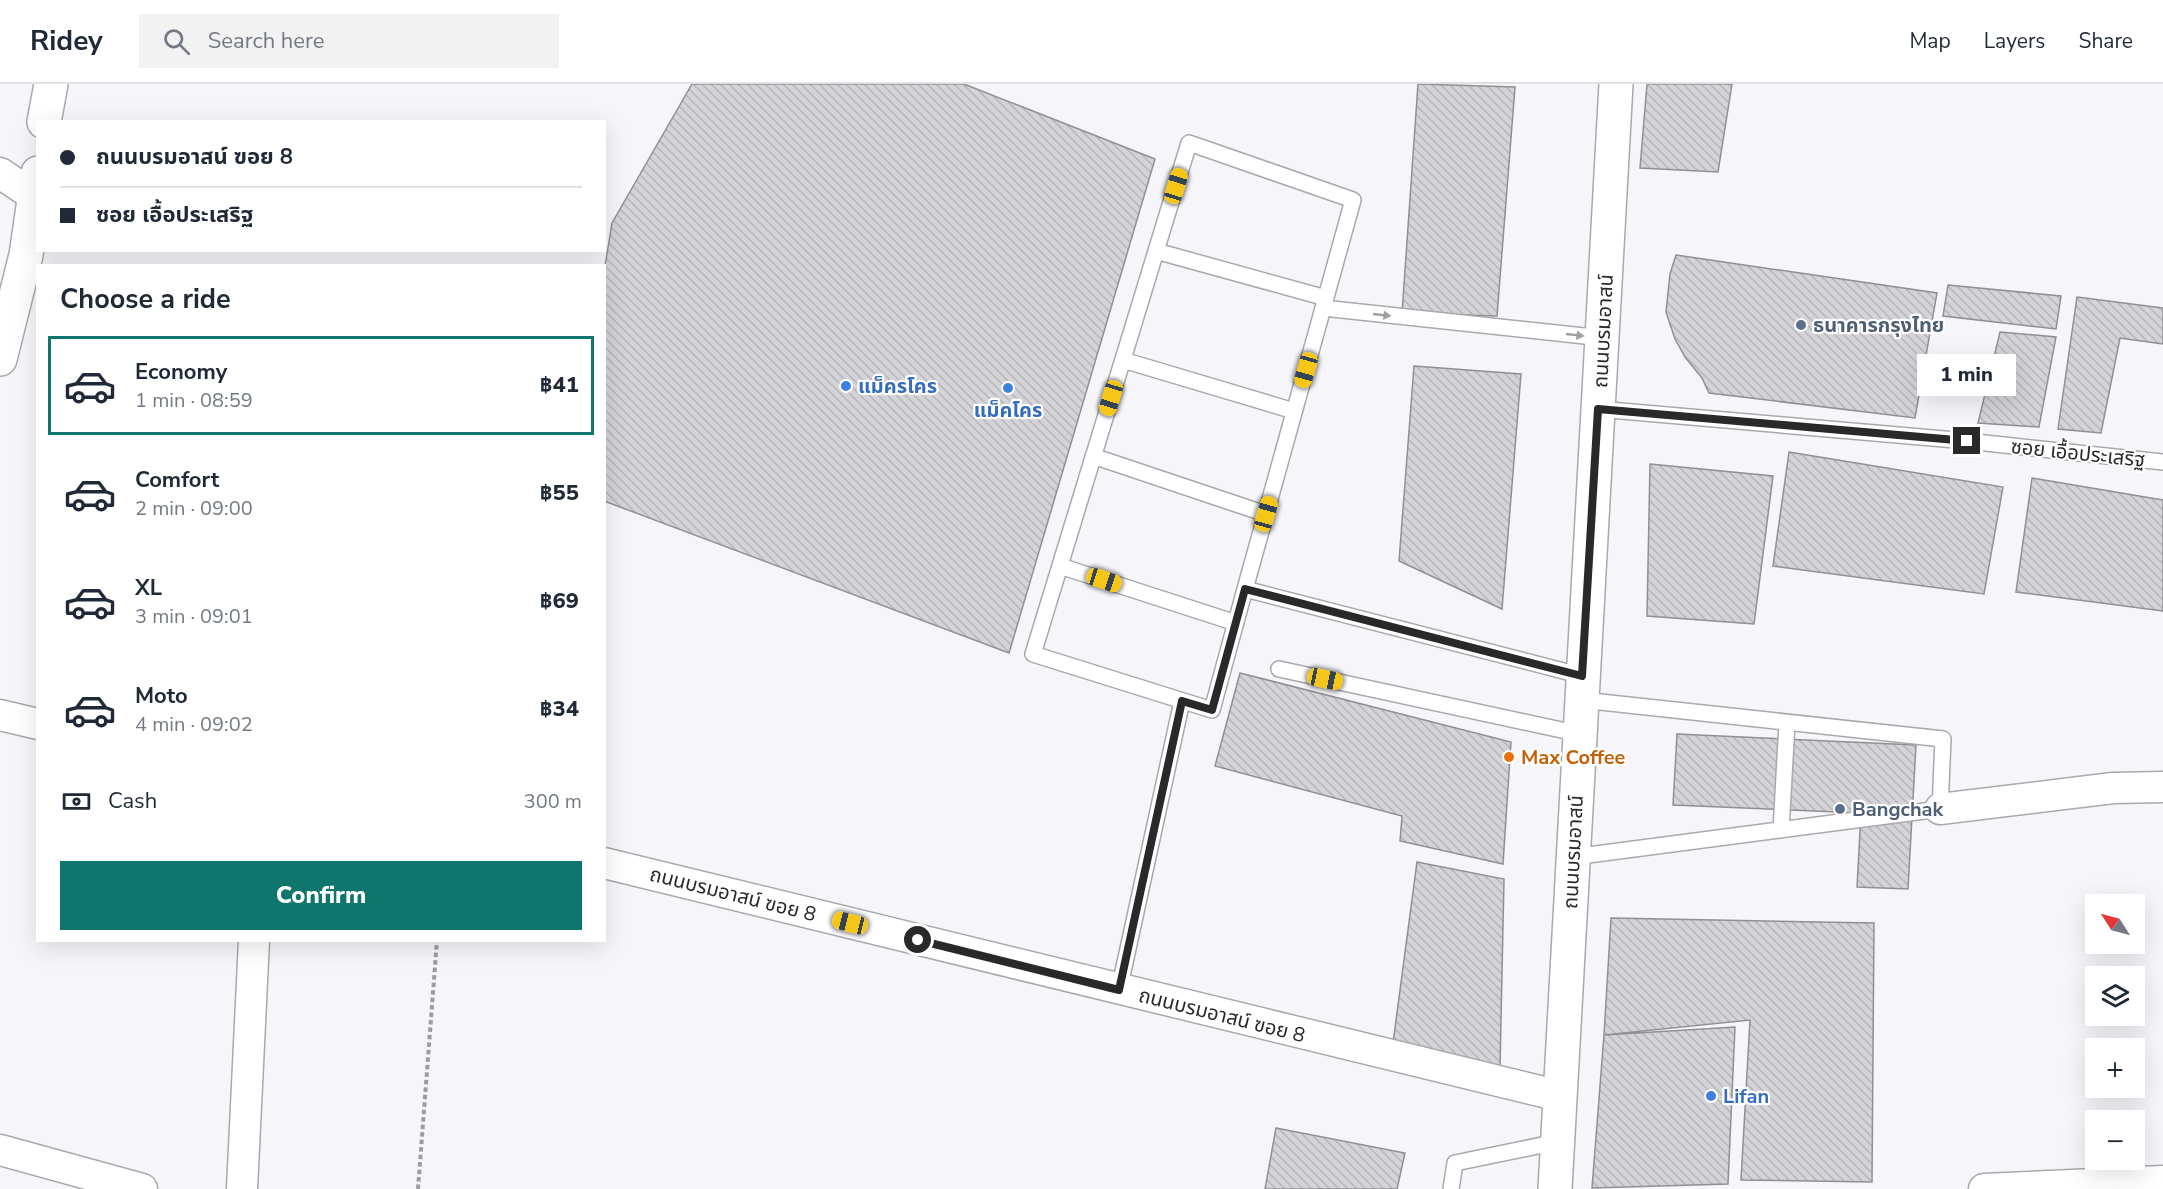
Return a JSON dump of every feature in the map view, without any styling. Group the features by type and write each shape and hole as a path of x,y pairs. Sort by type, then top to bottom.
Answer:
{"main road":[{"path":"44,120 51,84"},
{"name":"ถนนบรมอาสน์","path":"1555,1189 1616,84"},
{"path":"0,359 26,255 36,184"}],"street":[{"path":"0,173 36,184"},
{"path":"0,715 36,724"},
{"path":"1940,809 2113,788 2163,787"},
{"name":"ถนนบรมอาสน์ ฃอย 8","path":"606,863 1560,1096"},
{"path":"242,1189 254,942"},
{"path":"0,1150 142,1189"},
{"path":"1984,1189 2163,1181"}],"lane":[{"path":"1189,143 1353,200 1212,710 1033,654 1156,251 1189,143"},
{"path":"1156,251 1325,303 1603,338"},
{"path":"1123,360 1294,411"},
{"name":"ซอย เอื้อประเสริฐ","path":"1598,409 1967,441 2163,462"},
{"path":"1093,456 1266,514"},
{"path":"1060,566 1236,623"},
{"path":"1245,589 1582,688 1787,723 1943,739 1940,809 1573,857"},
{"path":"1279,669 1580,734"},
{"path":"1119,990 1182,701"},
{"path":"1781,830 1787,723"},
{"path":"1451,1189 1455,1163 1557,1142"}],"path":[{"path":"418,1189 436,942"}],"building":[{"name":"แม็ครโคร","path":"692,84 964,84 1155,159 1009,653 606,502 605,264 612,223"},
{"path":"1418,84 1515,87 1497,316 1402,313"},
{"path":"1647,84 1732,84 1718,172 1640,168"},
{"name":"ธนาคารกรุงไทย","path":"1676,255 1937,293 1915,418 1709,393 1702,378 1685,357 1675,339 1666,312 1670,274"},
{"path":"1948,285 2061,296 2056,329 1943,316"},
{"path":"2077,297 2163,308 2163,344 2120,338 2101,433 2058,429"},
{"path":"2000,332 2056,337 2039,427 1978,423"},
{"path":"1414,366 1521,374 1502,609 1399,561"},
{"path":"1789,452 2003,487 1984,594 1773,566"},
{"path":"1650,464 1773,476 1754,624 1647,616"},
{"path":"2032,478 2163,500 2163,611 2016,592"},
{"path":"1240,673 1511,742 1503,864 1400,841 1402,816 1215,766"},
{"name":"Bangchak","path":"1677,734 1916,745 1908,889 1857,887 1861,813 1673,805"},
{"path":"1417,862 1504,879 1500,1068 1393,1043"},
{"path":"1611,918 1874,923 1872,1182 1741,1180 1750,1020 1604,1035"},
{"path":"1735,1027 1728,1184 1592,1188 1604,1035"},
{"path":"1276,1128 1405,1153 1397,1189 1265,1189"}],"place":[{"name":"ธนาคารกรุงไทย","path":"1801,325"},
{"name":"แม็ครโคร","path":"846,386"},
{"name":"แม็คโคร","path":"1008,388"},
{"name":"Max Coffee","path":"1509,757"},
{"name":"Bangchak","path":"1840,809"},
{"name":"Lifan","path":"1711,1096"}],"route":[{"path":"918,940 1119,990 1182,701 1212,710 1245,589 1582,676 1598,409 1967,441"}]}
